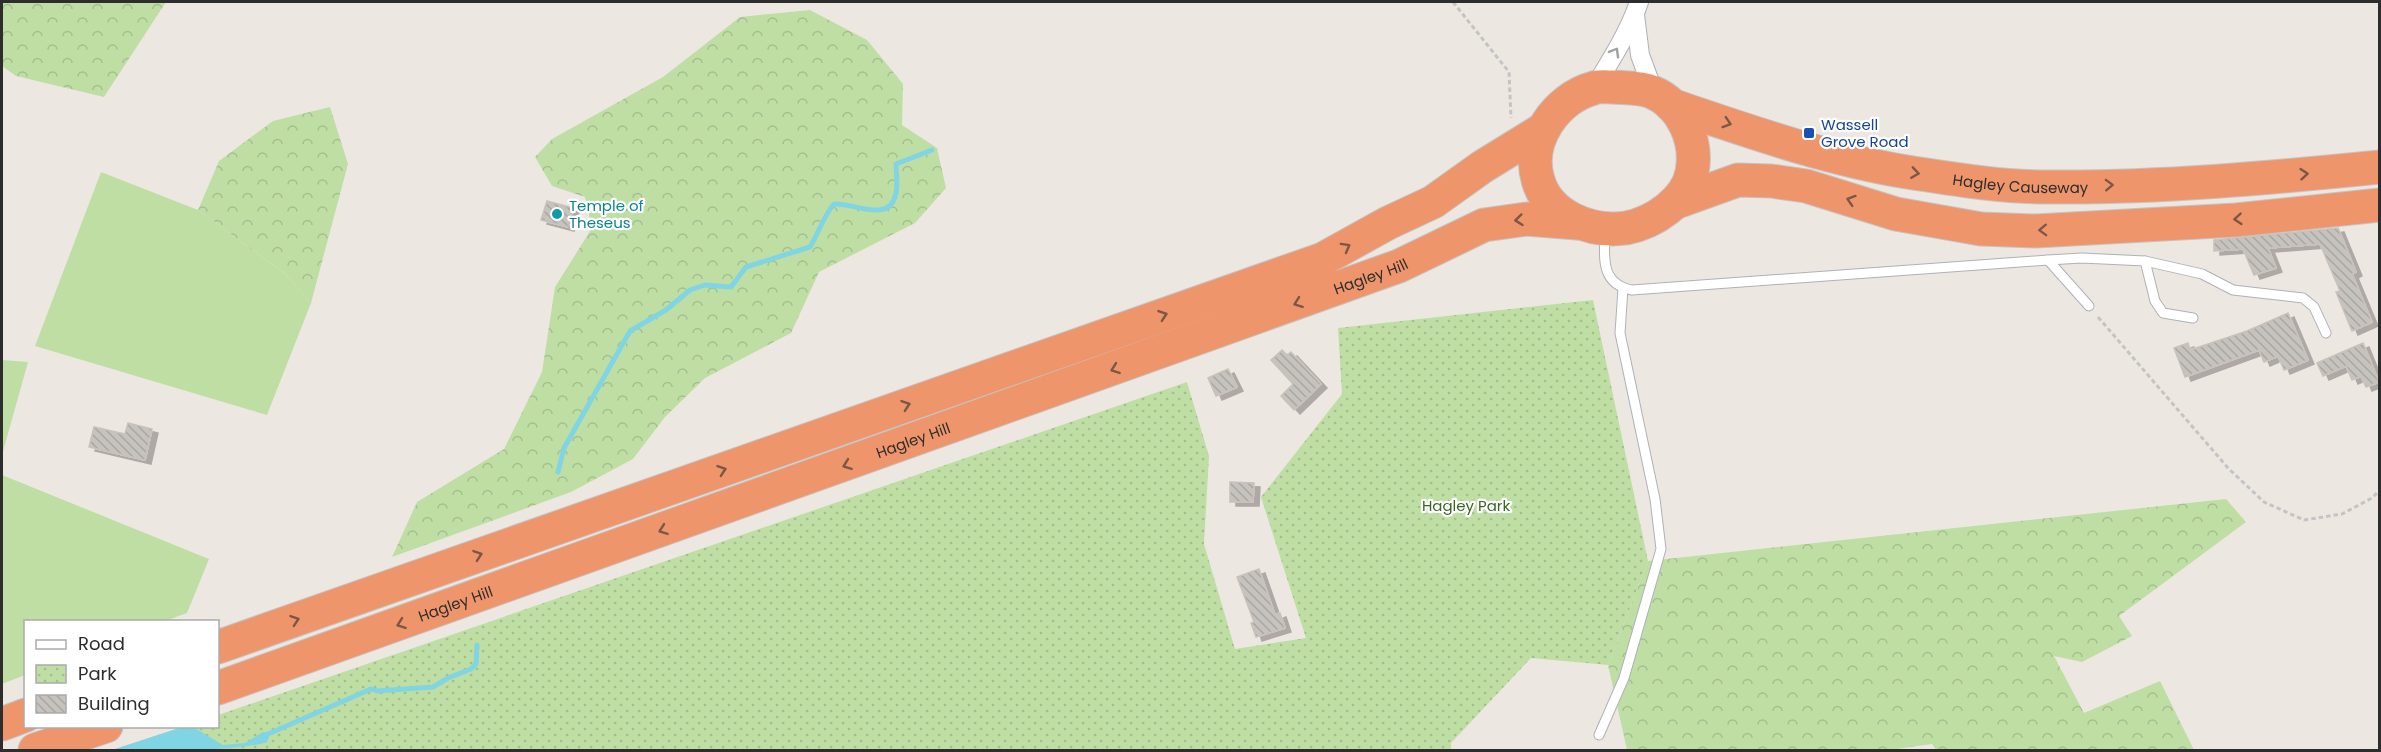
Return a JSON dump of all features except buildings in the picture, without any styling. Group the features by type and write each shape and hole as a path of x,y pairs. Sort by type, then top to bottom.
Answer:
{"highway":[{"path":"228,643 1323,259 1388,223 1433,202 1542,130 1561,106 1594,88 1638,89 1662,99 1684,119 1692,157 1692,173 1674,203 1657,217 1626,228 1591,225 1559,210 1547,197 1538,180 1536,161 1542,130"},
{"name":"Hagley Causeway","path":"1662,99 1789,144 1905,172 1978,182 2046,188 2128,185 2240,179 2379,167"},
{"path":"1674,203 1738,180 1771,181 1806,186 1896,214 1981,228 2036,231 2235,220 2379,205"},
{"name":"Hagley Hill","path":"219,688 1400,267 1484,225 1526,219 1591,225"},
{"path":"2,724 24,716"},
{"path":"35,750 99,728"}],"street":[{"path":"1594,88 1637,8"},
{"path":"1637,8 1640,55 1662,99"}],"lane":[{"path":"1591,225 1610,279 1623,288 1632,290 2082,258 2145,261 2202,274 2233,290 2303,298 2314,307 2326,333"},
{"path":"2048,260 2089,306"},
{"path":"2145,261 2155,301 2163,313 2193,318"},
{"path":"1599,735 1624,678 1662,549 1655,499 1620,333 1623,288"}],"path":[{"path":"1453,2 1509,72 1513,148"},
{"path":"2089,306 2228,468 2264,502 2304,520 2342,514 2372,498 2379,490"}],"green space":[{"path":"2,2 166,2 104,97 16,76 2,66"},
{"path":"810,10 867,40 903,84 902,125 937,148 946,188 915,223 819,272 791,333 705,378 665,417 633,459 571,492 392,557 417,502 504,449 542,372 555,287 592,228 585,197 552,186 535,157 552,139 663,77 740,17"},
{"path":"330,107 348,164 311,303 284,273 198,210 219,161 273,121"},
{"path":"101,172 198,210 284,273 311,303 267,415 35,346"},
{"name":"Hagley Park","path":"1593,300 1648,561 1608,665 1531,658 1451,743 1451,750 112,750 180,728 219,728 219,715 1187,382 1209,456 1204,544 1235,649 1306,638 1261,497 1342,394 1338,328"},
{"path":"2,360 28,362 2,455"},
{"path":"2,475 209,559 187,613 168,620 24,620 24,675 2,684"},
{"path":"2226,499 2246,522 2119,616 2132,636 2082,662 2054,656 2084,713 2160,681 2194,750 1936,750 1932,744 1890,750 1627,750 1608,665 1648,561"}],"water":[{"path":"179,728 195,728 223,745 245,743 263,732 267,732 269,737 267,742 236,748 112,750"}],"waterway":[{"path":"558,472 564,448 630,331 666,310 690,290 705,285 731,287 746,267 810,247 834,204 870,210 886,208 892,203 896,193 896,164 932,150"},
{"path":"268,734 371,689 377,691 433,687 471,669 476,664 477,645"}],"place":[{"name":"Wassell Grove Road","path":"1809,133"},
{"name":"Temple of Theseus","path":"557,214"}]}
